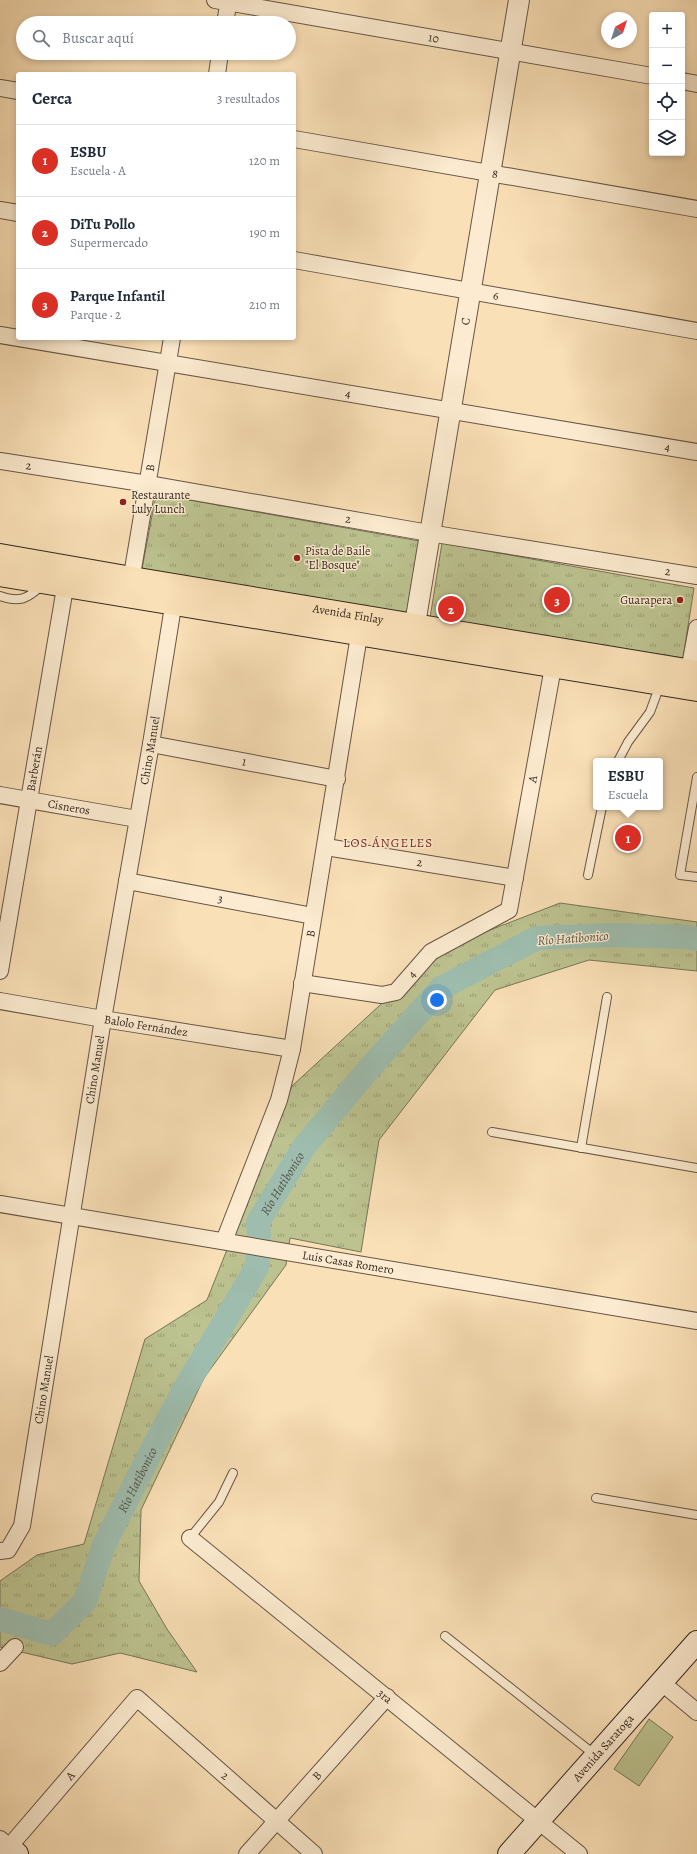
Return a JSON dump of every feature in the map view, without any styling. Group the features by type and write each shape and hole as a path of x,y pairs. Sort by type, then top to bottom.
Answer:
{"main road":[{"name":"Avenida Finlay","path":"0,555 59,579"},
{"name":"Avenida Finlay","path":"0,576 59,579 130,588 692,680"},
{"name":"Avenida Saratoga","path":"509,1854 697,1642"}],"street":[{"name":"C","path":"413,634 519,0"},
{"name":"10","path":"224,1 649,75"},
{"path":"224,1 225,16"},
{"path":"217,72 219,60"},
{"path":"685,82 697,84"},
{"path":"0,88 16,91"},
{"name":"8","path":"296,139 697,209"},
{"path":"0,210 16,214"},
{"name":"6","path":"296,260 697,331"},
{"name":"4","path":"0,335 16,338"},
{"name":"4","path":"29,340 450,412 697,452"},
{"name":"B","path":"130,588 172,340"},
{"name":"2","path":"0,460 429,533 697,576"},
{"name":"Barberán","path":"0,971 29,800 59,579"},
{"name":"Chino Manuel","path":"4,1551 22,1526 103,1019 151,744 175,595"},
{"name":"B","path":"224,1241 279,1100 292,1049 337,779 360,626"},
{"path":"692,680 697,628"},
{"name":"A","path":"509,910 554,658"},
{"name":"1","path":"151,744 337,779"},
{"name":"Cisneros","path":"0,795 137,820"},
{"name":"2","path":"326,847 515,878"},
{"name":"3","path":"127,881 313,916"},
{"name":"4","path":"302,983 382,995 391,994 396,992 431,952 509,910"},
{"name":"Balolo Fernández","path":"0,1001 292,1049"},
{"name":"Luis Casas Romero","path":"0,1204 697,1321"},
{"name":"3ra","path":"190,1538 579,1854"},
{"path":"0,1662 15,1647"},
{"path":"661,1682 697,1712"},
{"name":"B","path":"247,1854 387,1697"},
{"name":"2","path":"137,1698 314,1854"},
{"name":"A","path":"7,1848 137,1698"}],"lane":[{"path":"0,596 11,600 25,598 59,579"},
{"path":"620,758 628,742 650,712 663,676"},
{"path":"697,777 680,875 697,877"},
{"path":"588,875 601,810"},
{"path":"581,1148 607,998"},
{"path":"492,1132 697,1168"},
{"path":"190,1538 219,1502 233,1473"},
{"path":"596,1498 697,1516"},
{"path":"446,1636 596,1755"}],"green space":[{"path":"156,494 419,541 407,614 142,569"},
{"path":"442,543 694,588 683,658 430,618"},
{"path":"560,903 697,922 697,971 589,960 495,990 379,1140 361,1252 290,1238 286,1265 204,1378 141,1510 139,1581 167,1629 197,1672 120,1653 72,1664 0,1647 0,1581 37,1555 84,1544 145,1339 207,1300 292,1086 441,949"},
{"path":"649,1719 673,1737 639,1786 614,1769"}],"waterway":[{"name":"Río Hatibonico","path":"0,1619 52,1634 85,1601 104,1545 152,1450 181,1395 257,1267 259,1234 258,1222 304,1147 367,1071 441,988 537,938 611,935 687,937 697,939"}],"place":[{"name":"Restaurante Luly Lunch","path":"123,502"},
{"name":"Pista de Baile \"El Bosque\"","path":"297,558"},
{"name":"Parque Infantil","path":"557,600"},
{"name":"Guarapera","path":"680,600"},
{"name":"DiTu Pollo","path":"451,609"},
{"name":"ESBU","path":"628,838"}],"district":[{"name":"LOS ÁNGELES","path":"388,842"}]}
